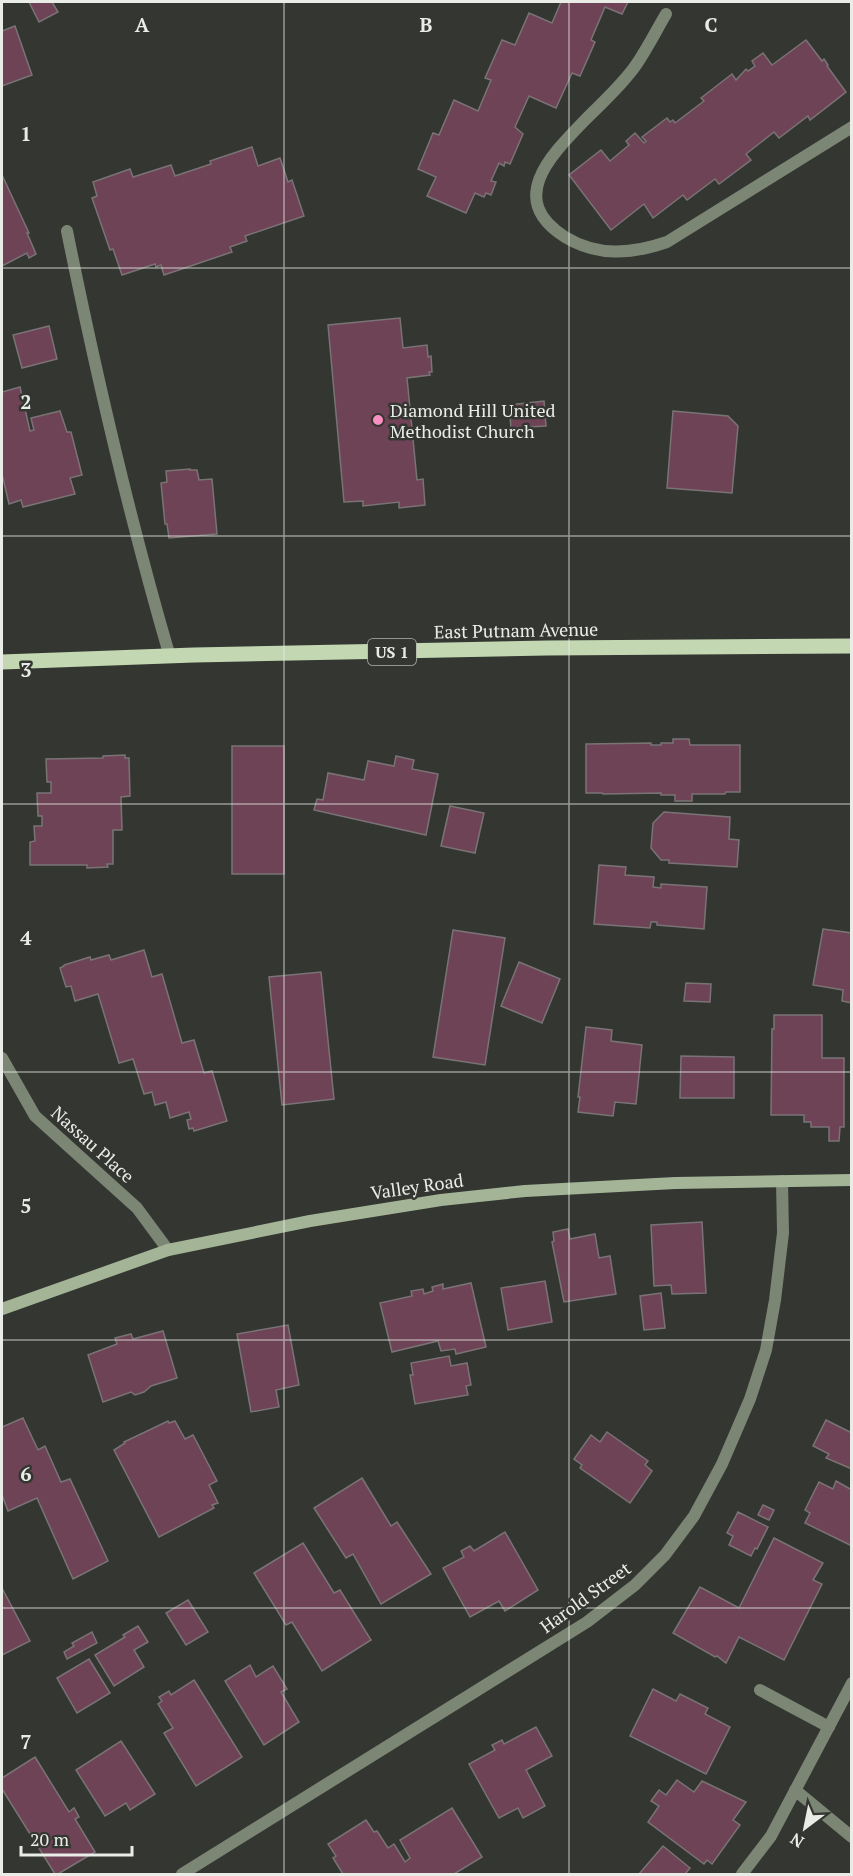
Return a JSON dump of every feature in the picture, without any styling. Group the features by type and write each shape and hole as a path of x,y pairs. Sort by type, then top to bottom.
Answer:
{"main road":[{"name":"East Putnam Avenue","path":"2,662 535,648 852,646"},
{"name":"Valley Road","path":"2,1309 168,1250 310,1221 525,1191 675,1183 852,1180"}],"street":[{"path":"666,14 636,65 556,150 544,168 537,187 537,201 541,216 551,228 571,240 596,249 621,253 642,250 667,242 852,127"},
{"path":"67,231 94,365 151,594 170,657"},
{"name":"Nassau Place","path":"2,1058 35,1116 137,1208 168,1250"},
{"name":"Harold Street","path":"182,1875 587,1622 635,1586 665,1555 694,1516 722,1464 750,1400 760,1370 766,1350 778,1278 783,1233 782,1181"},
{"path":"742,1875 771,1836 852,1683"},
{"path":"760,1690 829,1727"},
{"path":"795,1790 852,1837"}],"building":[{"path":"29,2 52,2 58,12 39,22"},
{"path":"561,2 628,2 622,14 605,7 591,40 595,42 580,76 572,73 556,108 529,96 515,127 523,134 510,164 505,162 504,166 499,163 491,181 496,182 491,195 486,193 484,197 475,193 466,213 427,196 436,177 418,169 433,133 439,135 454,100 478,111 491,80 485,78 502,40 515,45 529,13 552,23"},
{"path":"15,26 32,75 2,86 2,31"},
{"path":"806,40 822,61 824,59 846,92 810,120 808,116 779,138 774,132 746,154 751,160 719,184 715,179 687,200 683,195 653,218 644,204 611,230 569,175 601,150 610,161 629,145 626,141 635,133 644,143 646,141 642,137 667,118 670,122 673,120 675,123 704,101 701,98 732,74 736,80 746,69 748,71 755,66 752,61 763,53 772,65"},
{"path":"252,147 258,166 280,158 288,182 292,180 304,216 245,236 247,241 230,247 232,252 164,275 161,265 156,267 155,264 122,275 113,249 110,250 92,198 97,196 93,182 130,169 133,177 171,165 175,176"},
{"path":"2,175 29,233 27,233 36,254 29,258 27,253 2,266"},
{"path":"400,318 403,348 427,345 428,357 431,356 432,372 429,372 430,375 407,378 417,480 423,479 425,505 399,508 399,502 363,506 363,501 344,502 328,325"},
{"path":"49,326 57,359 22,368 13,335"},
{"path":"20,387 30,431 34,430 31,418 60,411 67,432 71,432 82,475 70,478 75,494 23,507 21,500 9,504 2,474 2,392"},
{"path":"544,401 546,426 511,428 509,405"},
{"path":"673,411 728,416 738,426 732,493 667,488"},
{"path":"197,470 199,480 212,479 217,534 169,538 167,524 165,524 161,483 167,482 166,471"},
{"path":"673,739 689,739 690,745 740,745 740,792 692,794 692,801 675,801 675,795 661,795 661,793 586,793 586,744 651,743 651,745 661,745 661,743 673,743"},
{"path":"232,746 284,746 284,874 232,874"},
{"path":"125,755 125,758 129,758 130,796 121,797 122,830 113,830 113,864 107,864 108,867 87,868 87,865 30,865 30,842 35,841 34,826 42,826 42,816 38,816 37,793 51,793 51,782 47,782 46,759 103,758 103,756"},
{"path":"396,756 414,760 412,769 438,774 426,835 314,810 317,799 323,800 328,773 364,780 368,761 394,766"},
{"path":"450,806 484,813 475,853 441,846"},
{"path":"664,812 730,817 729,839 739,840 737,867 669,863 669,860 661,860 651,848 653,823"},
{"path":"599,865 626,867 625,875 654,877 653,887 661,888 661,884 707,887 704,929 657,925 657,922 651,922 650,928 594,924"},
{"path":"823,929 852,933 852,1003 842,1001 843,990 813,985"},
{"path":"453,930 505,938 485,1065 433,1057"},
{"path":"144,950 152,977 162,974 182,1043 194,1040 204,1073 212,1071 227,1121 194,1131 193,1128 189,1129 187,1120 191,1119 189,1112 170,1118 166,1102 155,1105 152,1092 144,1094 133,1059 119,1063 98,994 75,1001 71,986 66,987 60,968 64,965 90,957 91,960 109,955 111,960"},
{"path":"519,962 560,979 542,1023 501,1006"},
{"path":"321,972 334,1099 282,1105 269,977"},
{"path":"686,983 711,984 710,1002 684,1001"},
{"path":"774,1015 822,1015 822,1058 844,1058 844,1127 840,1127 839,1141 829,1141 829,1127 811,1127 811,1122 804,1122 804,1115 771,1115"},
{"path":"586,1027 612,1030 611,1041 642,1045 636,1104 615,1102 613,1116 578,1112"},
{"path":"681,1056 734,1057 734,1098 680,1098"},
{"path":"702,1222 706,1293 672,1294 671,1285 654,1286 651,1225"},
{"path":"568,1229 570,1239 595,1234 599,1258 610,1256 616,1294 564,1302 552,1242 554,1241 553,1232"},
{"path":"545,1281 552,1322 508,1330 501,1288"},
{"path":"471,1283 486,1347 456,1354 455,1349 441,1351 438,1341 392,1352 380,1303 412,1296 411,1291 423,1289 424,1294 433,1291 432,1287 443,1284 443,1289"},
{"path":"661,1293 665,1328 644,1330 640,1296"},
{"path":"288,1325 299,1385 276,1390 279,1407 251,1412 237,1334"},
{"path":"163,1331 177,1378 151,1386 135,1395 131,1392 103,1402 88,1355 117,1344 115,1338 131,1334 133,1339"},
{"path":"449,1356 451,1366 467,1363 471,1385 466,1386 468,1395 415,1404 410,1375 413,1375 411,1363"},
{"path":"23,1418 38,1450 45,1446 61,1482 70,1479 108,1561 73,1579 37,1498 8,1511 2,1495 2,1427"},
{"path":"826,1420 852,1433 852,1469 826,1458 829,1454 813,1446"},
{"path":"168,1421 169,1423 175,1421 185,1439 193,1435 217,1481 209,1485 218,1503 212,1505 214,1508 159,1537 114,1450 124,1442"},
{"path":"607,1432 648,1461 645,1465 652,1471 630,1503 580,1468 582,1465 574,1459 591,1435 600,1442"},
{"path":"362,1478 391,1526 397,1522 431,1574 381,1604 353,1554 346,1558 314,1508"},
{"path":"836,1481 852,1490 852,1546 805,1523 810,1513 805,1510 819,1482 833,1489"},
{"path":"763,1505 774,1510 769,1520 758,1515"},
{"path":"738,1512 768,1527 751,1556 729,1545 733,1536 727,1533"},
{"path":"505,1532 538,1590 505,1611 499,1601 470,1617 443,1568 464,1557 461,1551 470,1546 474,1551"},
{"path":"774,1538 823,1563 813,1580 822,1584 784,1660 739,1637 726,1663 673,1633 700,1587 739,1608"},
{"path":"303,1543 334,1593 340,1590 371,1640 322,1671 292,1622 286,1625 254,1573"},
{"path":"2,1591 30,1641 2,1655"},
{"path":"188,1600 208,1632 186,1645 166,1613"},
{"path":"138,1626 148,1642 134,1650 144,1667 114,1686 95,1655 125,1637 123,1635"},
{"path":"92,1632 97,1643 67,1659 64,1652 74,1646 72,1643"},
{"path":"89,1659 110,1693 77,1713 57,1678"},
{"path":"250,1665 256,1677 273,1666 287,1689 281,1692 299,1722 264,1745 225,1681"},
{"path":"194,1680 242,1757 196,1786 164,1733 173,1728 158,1704 162,1701 159,1697 169,1691 171,1695"},
{"path":"653,1689 676,1701 680,1694 708,1708 705,1714 730,1727 706,1774 630,1736"},
{"path":"536,1727 552,1756 526,1770 545,1806 523,1818 518,1808 499,1818 469,1764 495,1750 492,1745 502,1740 504,1744"},
{"path":"121,1741 155,1794 130,1810 126,1803 105,1816 76,1770"},
{"path":"35,1757 69,1812 74,1808 79,1817 75,1819 95,1852 58,1874 55,1874 2,1789 2,1778"},
{"path":"677,1780 694,1792 702,1781 746,1802 733,1820 740,1825 712,1864 707,1860 704,1864 648,1822 659,1806 651,1801 659,1790 666,1795"},
{"path":"452,1808 482,1857 454,1874 343,1874 328,1844 366,1820 374,1832 377,1831 388,1848 394,1844 405,1862 410,1858 400,1840"},
{"path":"663,1846 690,1868 685,1874 639,1874"}],"place":[{"name":"Diamond Hill United Methodist Church","path":"378,420"}]}
